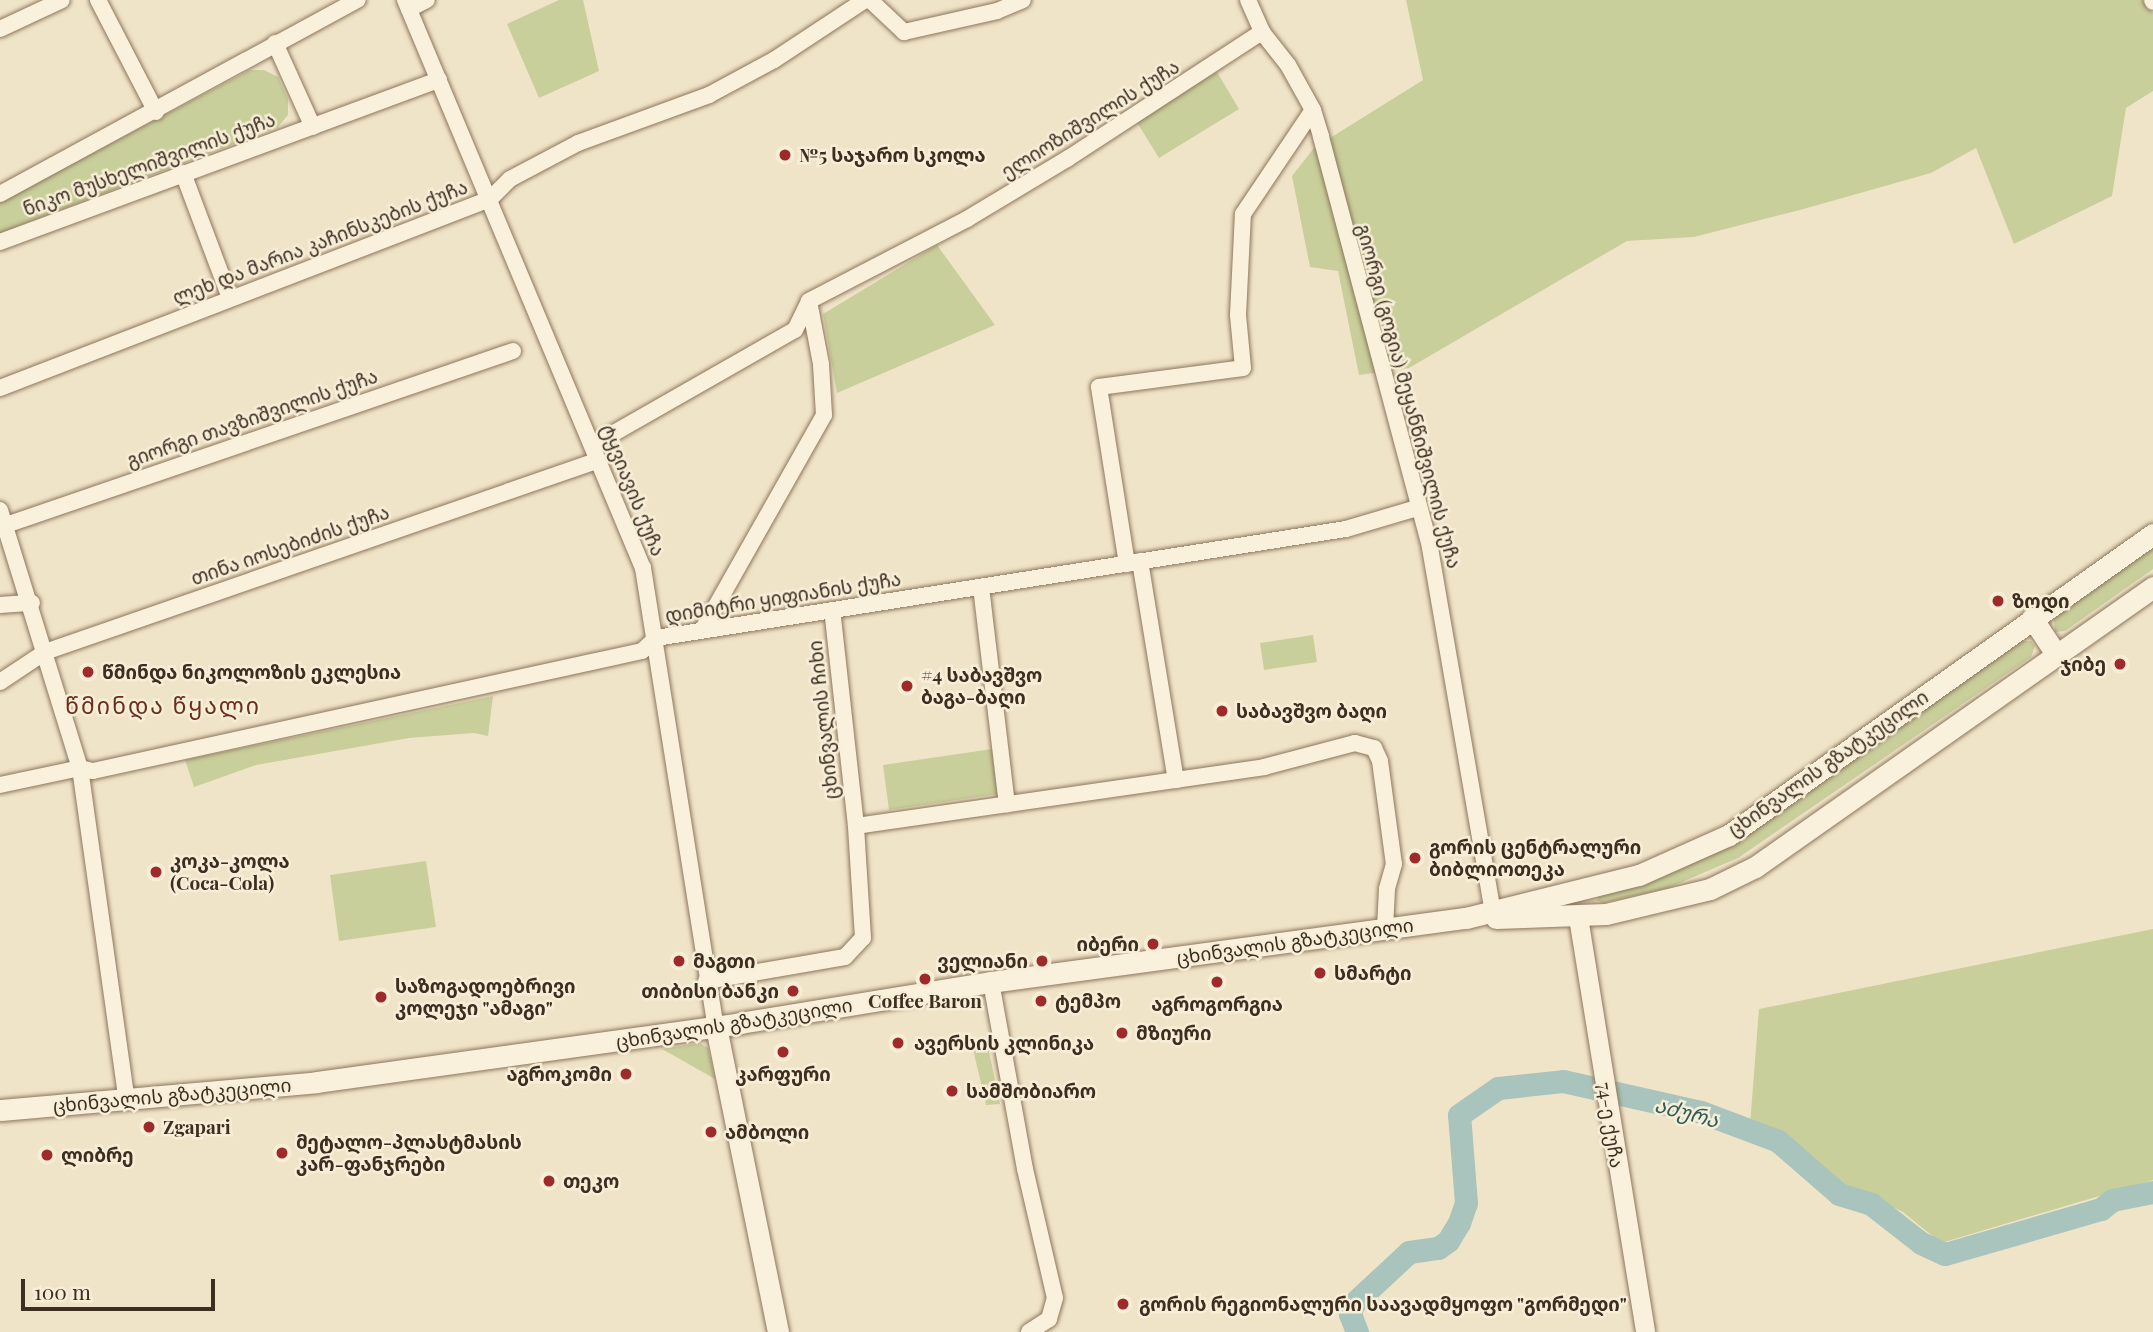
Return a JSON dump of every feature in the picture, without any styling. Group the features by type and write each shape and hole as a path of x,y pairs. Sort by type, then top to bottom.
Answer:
{"main road":[{"name":"ცხინვალის გზატკეცილი","path":"0,1110 127,1101 317,1082 716,1027 990,982 1466,918 1579,890 1677,861 1729,835 2153,534"},
{"name":"ცხინვალის გზატკეცილი","path":"1466,918 1578,917 1695,893 1755,867 2153,587"},
{"path":"2032,618 2056,653"},
{"path":"1578,917 1579,890"},
{"path":"716,1027 778,1332"}],"street":[{"path":"0,29 62,0"},
{"path":"98,0 156,112"},
{"name":"ნიკო მუსხელიშვილის ქუჩა","path":"0,194 156,112 275,43 358,0"},
{"path":"407,5 427,0"},
{"name":"ლეხ და მარია კაჩინსკების ქუჩა","path":"0,388 490,200 510,178 578,143 709,94 774,60 868,0 904,32 997,11 1023,0"},
{"name":"გიორგი (გოგია) მეყანწიშვილის ქუჩა","path":"1248,0 1262,33 1289,65 1313,110 1416,508 1430,548 1493,911"},
{"name":"ტყვიავის ქუჩა","path":"407,5 643,568 656,638 706,981 716,1027"},
{"name":"ელიოზიშვილის ქუჩა","path":"809,301 1011,192 1262,33"},
{"path":"275,43 313,127"},
{"name":"ნიკო მუსხელიშვილის ქუჩა","path":"0,242 439,80"},
{"path":"1176,780 1099,387 1243,369 1237,315 1243,214 1296,129 1313,110"},
{"path":"183,173 230,298"},
{"path":"703,629 824,415 821,364 809,301"},
{"name":"თინა იოსებიძის ქუჩა","path":"0,682 46,652 596,453 795,330 809,301"},
{"name":"გიორგი თავზიშვილის ქუჩა","path":"3,517 513,351"},
{"name":"დიმიტრი ყიფიანის ქუჩა","path":"0,785 80,768 93,771 642,651 656,638 1346,529 1416,508"},
{"path":"3,517 32,603 80,768 127,1101"},
{"path":"981,587 1007,804"},
{"path":"0,605 32,603"},
{"name":"ცხინვალის ჩიხი","path":"706,981 845,957 863,938 856,826 832,610"},
{"path":"856,826 1264,767 1355,743 1374,748 1380,761 1394,864 1387,889 1385,929"},
{"name":"74-ე ქუჩა","path":"1578,917 1645,1332"},
{"path":"990,982 1025,1169 1055,1298 1049,1319 1029,1332"}],"green space":[{"path":"559,0 583,0 599,71 539,98 507,24"},
{"path":"1406,0 2143,0 2153,13 2153,91 2126,108 2112,196 2014,244 1976,148 1931,173 1800,210 1694,237 1627,241 1409,368 1359,375 1338,271 1310,267 1292,176 1314,148 1423,80"},
{"path":"250,70 264,70 278,77 288,99 288,115 278,127 0,233 0,202"},
{"path":"1217,72 1239,109 1159,158 1136,121"},
{"path":"937,245 995,325 837,393 823,314"},
{"path":"2153,548 2153,569 2065,631 2055,632 2054,616"},
{"path":"1313,635 1317,662 1264,670 1260,643"},
{"path":"2021,641 2031,641 2035,646 2031,657 1738,858 1668,888 1603,903 1597,900 1600,893 1727,846"},
{"path":"493,696 488,736 474,733 409,738 256,765 194,787 185,760"},
{"path":"992,749 997,794 889,810 883,765"},
{"path":"426,861 436,927 339,941 330,875"},
{"path":"2153,929 2153,1180 1941,1243 1903,1212 1844,1184 1782,1135 1750,1125 1759,1009"},
{"path":"700,1043 708,1048 715,1079 662,1049"},
{"path":"988,1047 1000,1104 986,1105 973,1049"}],"waterway":[{"name":"აძურა","path":"1357,1332 1350,1314 1353,1304 1409,1252 1438,1248 1448,1241 1459,1223 1466,1203 1459,1115 1498,1088 1563,1081 1701,1112 1778,1141 1839,1194 1871,1204 1921,1243 1945,1254 2101,1209 2112,1200 2153,1192"}],"place":[{"name":"№5 საჯარო სკოლა","path":"785,155"},
{"name":"ზოდი","path":"1998,601"},
{"name":"ჯიბე","path":"2120,664"},
{"name":"წმინდა ნიკოლოზის ეკლესია","path":"88,672"},
{"name":"#4 საბავშვო ბაგა-ბაღი","path":"907,686"},
{"name":"საბავშვო ბაღი","path":"1222,711"},
{"name":"გორის ცენტრალური ბიბლიოთეკა","path":"1415,858"},
{"name":"კოკა-კოლა (Coca-Cola)","path":"156,872"},
{"name":"იბერი","path":"1153,944"},
{"name":"მაგთი","path":"679,961"},
{"name":"ველიანი","path":"1042,961"},
{"name":"სმარტი","path":"1320,973"},
{"name":"Coffee Baron","path":"925,979"},
{"name":"აგროგორგია","path":"1217,982"},
{"name":"თიბისი ბანკი","path":"793,991"},
{"name":"საზოგადოებრივი კოლეჯი \"ამაგი\"","path":"381,997"},
{"name":"ტემპო","path":"1041,1001"},
{"name":"მზიური","path":"1122,1033"},
{"name":"ავერსის კლინიკა","path":"898,1043"},
{"name":"კარფური","path":"783,1052"},
{"name":"აგროკომი","path":"626,1074"},
{"name":"სამშობიარო","path":"952,1091"},
{"name":"Zgapari","path":"149,1127"},
{"name":"ამბოლი","path":"711,1132"},
{"name":"მეტალო-პლასტმასის კარ-ფანჯრები","path":"282,1153"},
{"name":"ლიბრე","path":"47,1155"},
{"name":"თეკო","path":"549,1181"},
{"name":"გორის რეგიონალური საავადმყოფო \"გორმედი\"","path":"1123,1304"}],"district":[{"name":"წმინდა წყალი","path":"163,705"}]}
